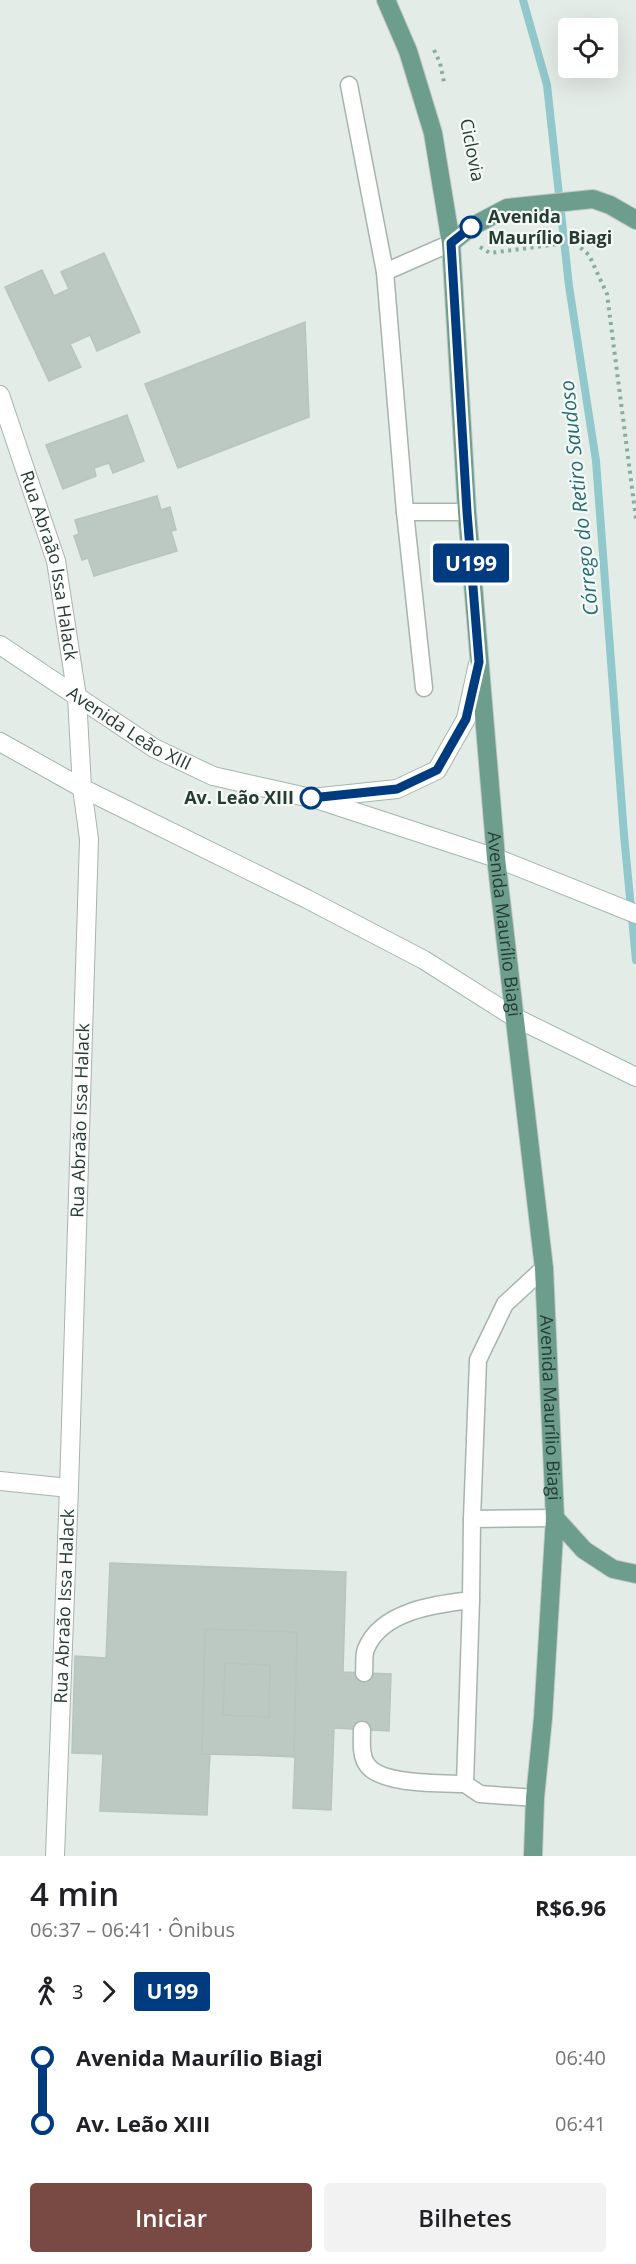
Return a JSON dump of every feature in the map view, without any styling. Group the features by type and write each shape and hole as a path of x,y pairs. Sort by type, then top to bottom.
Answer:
{"main road":[{"name":"Avenida Maurílio Biagi","path":"386,0 408,51 433,133 451,243 467,512 495,858 544,1268 555,1518 533,1856"},
{"path":"451,243 471,227 507,208 593,199 610,205 636,220"},
{"name":"Rua Abraão Issa Halack","path":"0,395 56,561 77,697 82,788 89,839 55,1856"},
{"name":"Avenida Leão XIII","path":"0,645 154,748 213,776 311,798 397,789 437,770 466,719 479,662"},
{"path":"0,742 82,788 306,898 415,955 514,1017 636,1077"},
{"path":"311,798 495,858 636,914"},
{"path":"0,1481 69,1488"},
{"path":"555,1518 584,1550 613,1569 636,1574"}],"lane":[{"path":"349,85 385,272 405,512 424,688"},
{"path":"385,272 451,243"},
{"path":"405,512 467,512"},
{"path":"465,1784 478,1360 505,1304 544,1268"},
{"path":"472,1519 555,1518"},
{"path":"364,1673 365,1650 376,1634 404,1613 471,1600"},
{"path":"362,1730 362,1755 369,1767 383,1776 423,1782 465,1784 480,1794 535,1798"}],"path":[{"path":"431,42 445,83"},
{"path":"471,227 480,249 490,253 574,242 589,255 607,294 636,519"}],"building":[{"path":"104,253 140,332 97,351 90,335 70,344 81,367 49,381 5,287 42,270 54,296 69,289 61,272"},
{"path":"305,322 309,417 178,468 145,384"},
{"path":"127,415 144,461 113,473 109,463 94,468 96,476 63,489 46,445"},
{"path":"157,496 161,510 170,507 176,530 171,531 177,551 94,576 88,558 82,560 74,536 79,534 75,520"},
{"path":"110,1563 346,1572 343,1672 391,1674 389,1731 334,1728 331,1810 293,1808 295,1757 210,1753 207,1815 100,1811 103,1754 72,1753 75,1656 106,1658"},
{"path":"205,1629 297,1632 294,1756 202,1754"},
{"path":"225,1663 270,1665 269,1717 223,1715"}],"waterway":[{"name":"Córrego do Retiro Saudoso","path":"523,0 547,85 569,286 596,461 624,835 636,960"}],"bus line":[{"name":"U199","path":"311,798 397,789 437,770 466,719 479,662 467,512 451,243 471,227"}],"place":[{"name":"Avenida Maurílio Biagi","path":"471,227"},
{"name":"Av. Leão XIII","path":"311,798"}]}
